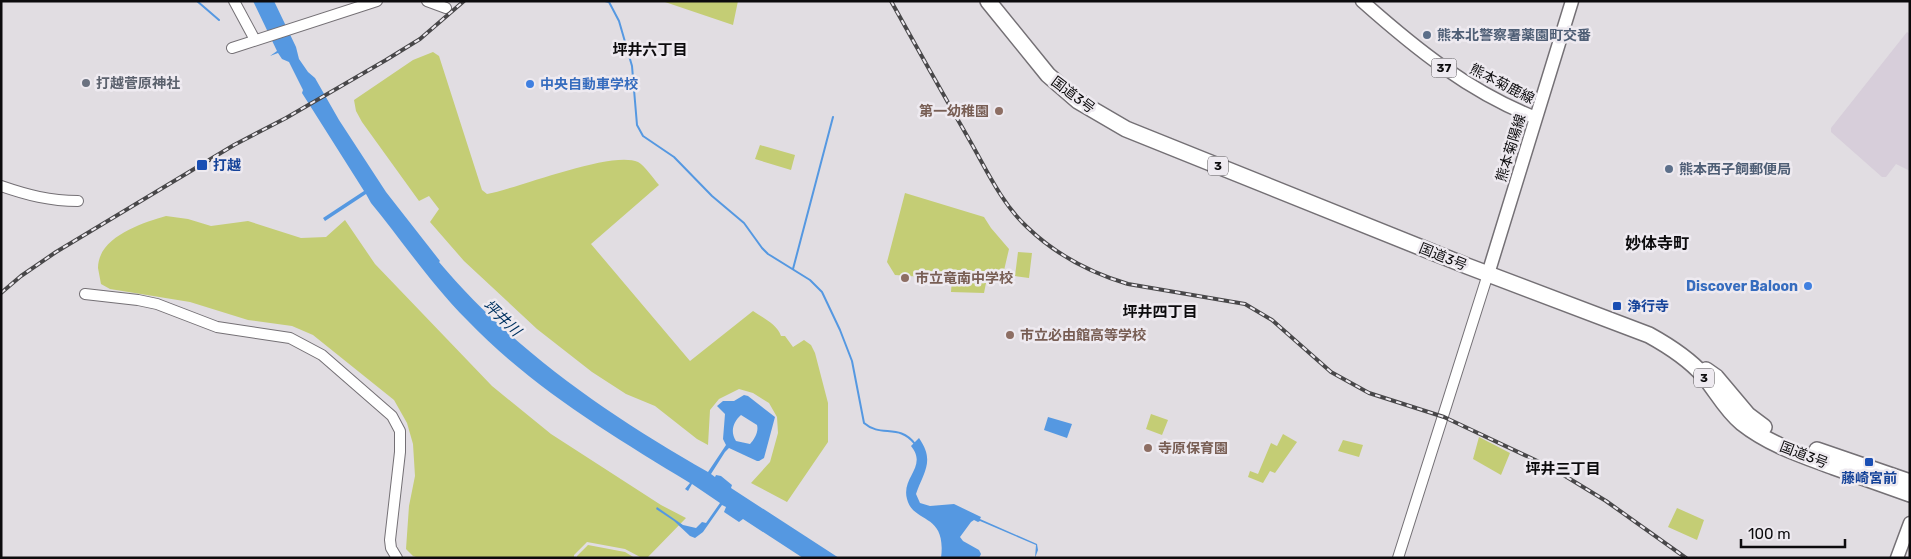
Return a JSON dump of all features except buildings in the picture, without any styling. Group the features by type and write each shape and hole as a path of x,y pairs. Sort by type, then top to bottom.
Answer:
{"highway":[{"name":"国道3号","path":"988,1 1048,75 1078,101 1126,129 1649,335 1665,344 1691,364 1704,377 1724,405 1741,423 1760,436 1781,448 1910,494"},
{"name":"国道3号","path":"997,1 1043,59 1071,86 1129,123 1489,271 1654,332 1678,347 1693,361 1716,377 1748,415 1765,428 1784,438 1910,482"}],"main road":[{"name":"熊本菊鹿線","path":"1362,1 1463,82 1490,98 1536,118"},
{"name":"熊本菊陽線","path":"1489,271 1572,1"},
{"path":"1897,558 1910,523"}],"street":[{"path":"234,1 258,39"},
{"path":"232,48 377,1"},
{"path":"427,1 446,8"},
{"path":"1,186 30,196 57,201 78,201"},
{"path":"1398,558 1489,271"},
{"path":"85,294 138,300 156,304 218,327 290,338 322,356 371,397 392,416 400,431 400,452 390,540 391,548 396,558"}],"shaded area":[{"path":"1907,32 1910,34 1910,171 1896,164 1886,177 1882,177 1831,132 1831,128"}],"green space":[{"path":"662,1 738,1 733,25"},
{"path":"433,52 439,56 482,190 487,194 587,165 608,161 625,160 638,162 649,172 659,185 591,244 690,361 753,311 773,325 793,347 804,340 811,345 815,353 828,403 828,442 787,502 751,483 770,462 778,433 777,417 769,403 753,393 739,389 719,399 710,410 708,445 697,439 655,406 626,394 592,372 537,329 464,261 430,222 439,209 429,196 419,201 362,122 356,111 354,100 413,60"},
{"path":"760,145 795,155 791,170 755,159"},
{"path":"905,193 984,217 1009,249 1002,279 987,278 984,293 951,292 952,279 895,275 887,262"},
{"path":"166,216 188,219 211,226 248,221 301,238 326,237 345,220 375,264 492,386 551,434 661,505 686,518 647,558 642,558 625,549 587,542 574,555 574,558 419,558 413,556 406,549 409,506 415,476 413,444 407,423 394,400 313,335 292,326 248,320 190,302 110,289 101,284 98,268 100,257 105,248 113,240 134,227"},
{"path":"1018,252 1032,253 1029,278 1015,276"},
{"path":"1151,414 1168,420 1162,435 1146,429"},
{"path":"1283,434 1297,442 1275,473 1270,471 1263,483 1248,477 1250,471 1258,474 1271,443 1277,446"},
{"path":"1479,437 1510,453 1501,475 1473,459"},
{"path":"1343,440 1363,445 1359,457 1338,451"},
{"path":"1677,508 1704,520 1697,540 1668,527"},
{"path":"588,545 625,552 635,558 577,558"}],"water":[{"path":"253,1 274,1 296,47 299,59 315,78 339,120 386,192 439,262 497,323 563,378 598,404 708,472 726,445 723,439 725,414 717,406 723,401 734,401 744,395 748,396 775,417 764,458 757,461 729,448 711,474 715,477 716,475 721,476 732,485 731,488 839,558 803,558 743,519 739,522 724,512 726,507 722,505 703,532 695,538 690,536 674,521 656,509 657,507 683,525 696,528 702,522 706,523 720,503 692,484 688,491 685,489 690,483 573,409 518,367 467,320 441,292 366,194 325,221 323,218 364,191 302,93 303,90 289,62 282,59 278,53 270,56 277,51","holes":["741,415 757,425 757,433 750,444 736,441 734,438 733,427"]},
{"path":"1048,417 1072,424 1067,438 1044,430"},
{"path":"919,438 924,446 927,460 925,472 916,494 920,503 930,506 954,504 981,517 980,519 1037,544 1038,550 1035,558 1036,545 974,520 960,537 963,541 979,550 981,554 979,558 941,558 942,543 939,533 929,521 910,507 907,499 907,484 917,460 911,446"}],"waterway":[{"path":"197,1 219,20"},
{"path":"605,1 609,2 619,21 632,66 637,125 643,136 674,157 712,196 744,223 768,254 810,280 822,292 852,361 864,423 877,430 903,434 915,444"},
{"path":"793,269 833,117"}],"railway":[{"path":"1,293 21,276 56,252 234,145 286,118 420,39 464,1"},
{"path":"891,1 1002,197 1018,218 1049,246 1074,262 1128,284 1245,304 1272,320 1331,372 1369,393 1444,417 1552,468 1606,501 1686,558"}],"place":[{"name":"熊本北警察署薬園町交番","path":"1427,35"},
{"name":"打越菅原神社","path":"86,83"},
{"name":"中央自動車学校","path":"530,84"},
{"name":"第一幼稚園","path":"999,111"},
{"name":"打越","path":"202,165"},
{"name":"熊本西子飼郵便局","path":"1669,169"},
{"name":"市立竜南中学校","path":"905,278"},
{"name":"Discover Baloon","path":"1808,286"},
{"name":"浄行寺","path":"1617,306"},
{"name":"市立必由館高等学校","path":"1010,335"},
{"name":"寺原保育園","path":"1148,448"},
{"name":"藤崎宮前","path":"1869,462"}],"district":[{"name":"坪井六丁目","path":"650,50"},
{"name":"妙体寺町","path":"1657,243"},
{"name":"坪井四丁目","path":"1160,312"},
{"name":"坪井三丁目","path":"1563,469"}],"water label":[{"name":"坪井川","path":"502,318"}]}
